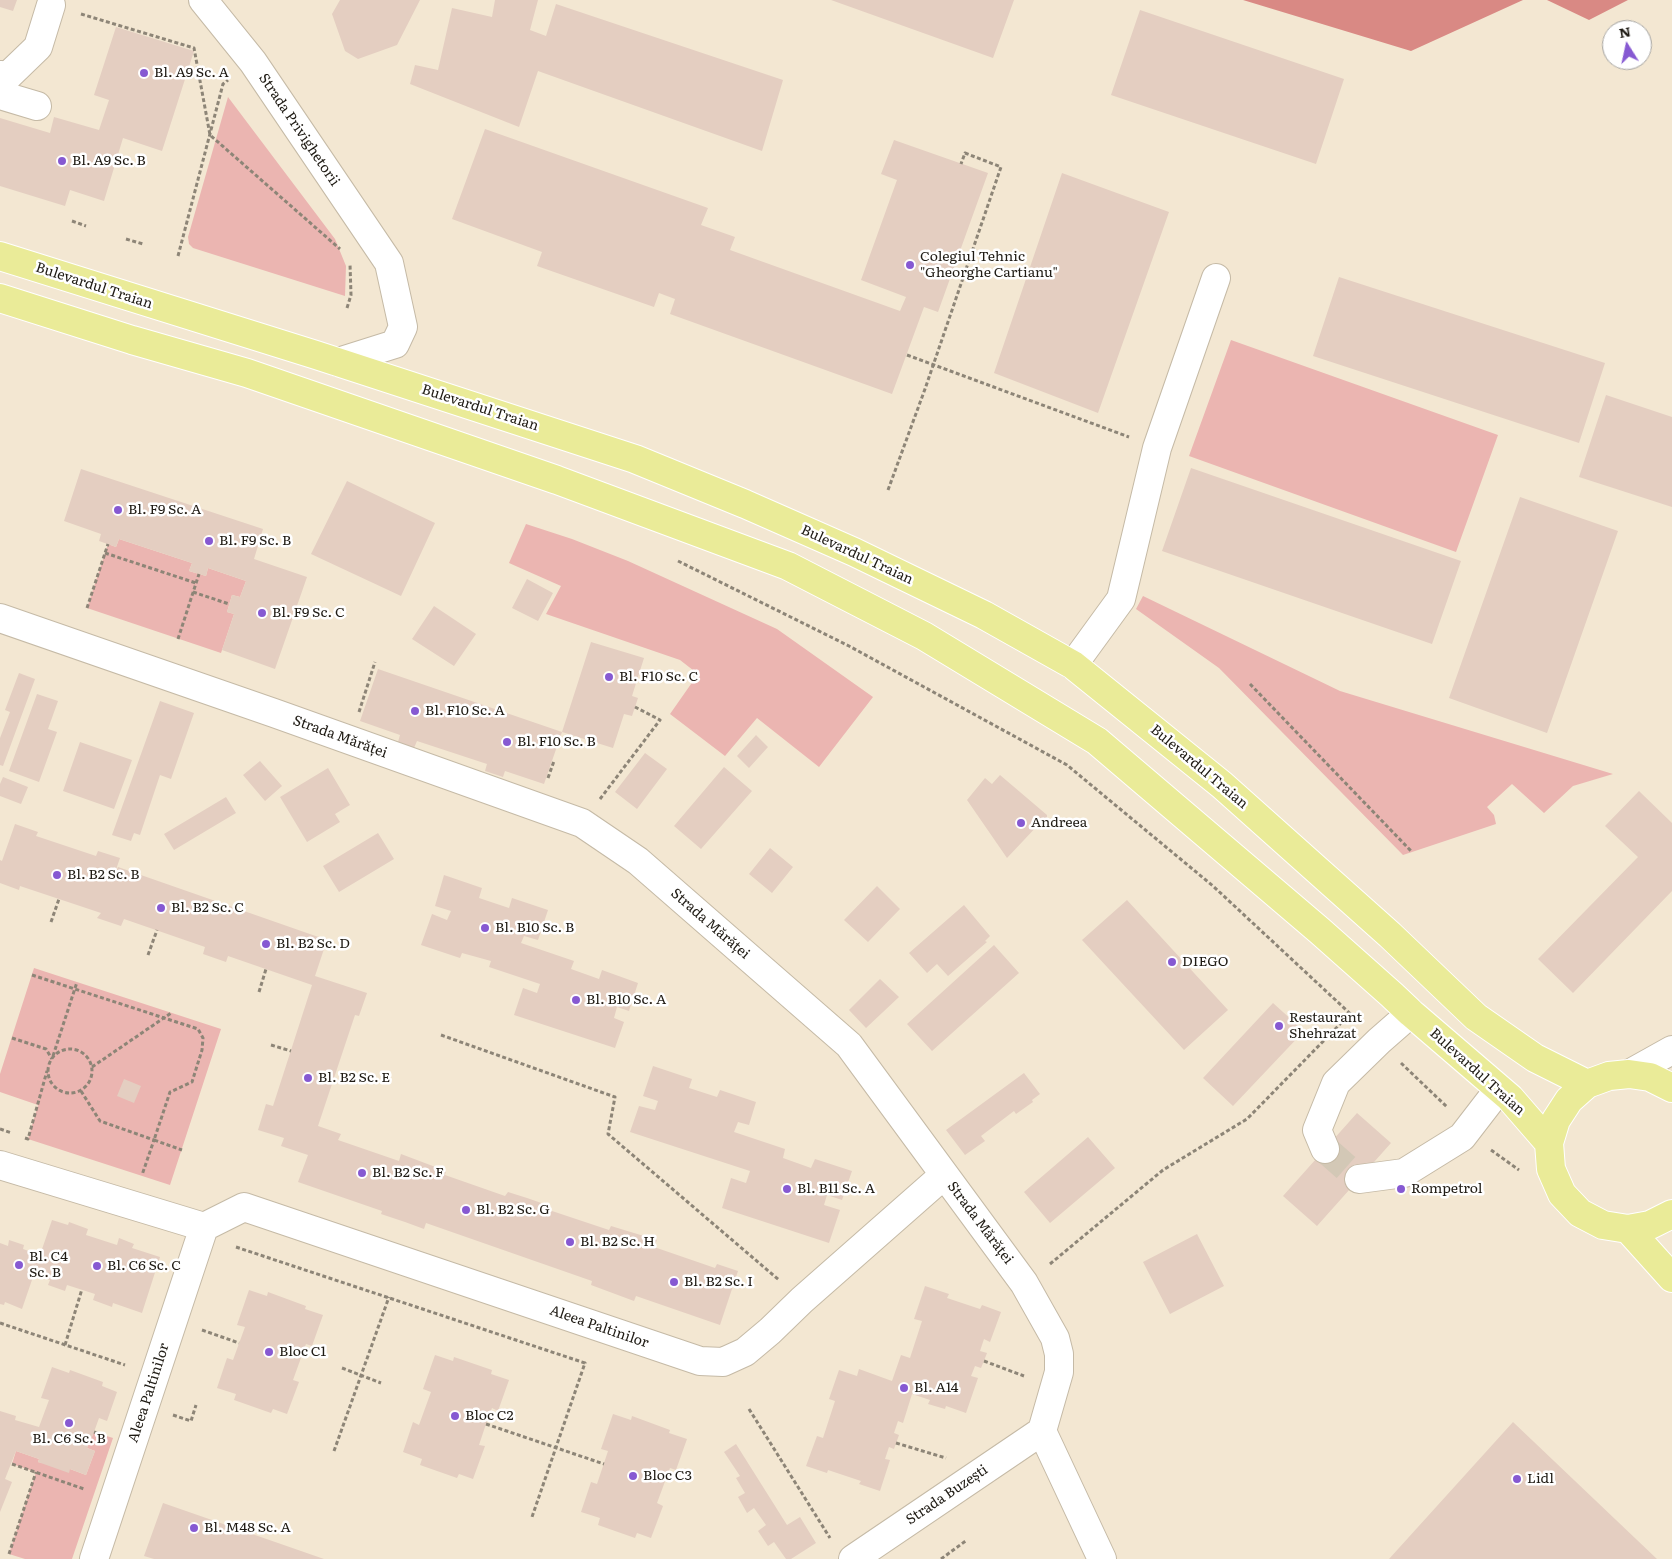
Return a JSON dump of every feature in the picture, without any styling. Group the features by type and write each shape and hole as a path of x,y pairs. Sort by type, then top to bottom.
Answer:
{"main road":[{"name":"Bulevardul Traian","path":"0,256 338,362 635,459 745,504 854,552 975,610 1073,665 1222,785 1390,935 1476,1017 1534,1058 1587,1084"},
{"name":"Bulevardul Traian","path":"0,298 132,340 246,373 557,480 788,566 924,636 1097,741 1320,931 1411,1013 1500,1089 1550,1143"},
{"path":"1672,1088 1650,1077 1628,1074 1609,1076 1587,1084 1569,1100 1556,1120 1550,1143 1551,1169 1562,1194 1580,1213 1603,1225 1628,1229 1650,1225 1672,1214"},
{"path":"1628,1229 1672,1278"}],"street":[{"name":"Strada Privighetorii","path":"203,0 253,62 389,263 403,327 395,344 338,362"},
{"path":"0,75 8,76 38,47 51,5"},
{"path":"0,95 37,106"},
{"path":"1073,665 1121,599 1157,448 1216,278"},
{"name":"Strada Mărăței","path":"0,618 582,823 638,861 849,1044 1024,1284 1056,1338 1059,1354 1059,1372 1042,1431"},
{"path":"1325,1149 1317,1130 1336,1083 1411,1013"},
{"path":"1628,1074 1672,1050"},
{"path":"1359,1179 1404,1173 1462,1137 1500,1089"},
{"path":"0,1164 204,1227"},
{"name":"Aleea Paltinilor","path":"94,1559 204,1227 244,1207 700,1361 723,1362 745,1352 770,1331 802,1300 944,1175"},
{"path":"1042,1431 1102,1559"},
{"name":"Strada Buzești","path":"853,1559 1042,1431"}],"path":[{"path":"51,5 194,48 210,135 346,255"},
{"path":"178,256 223,84"},
{"path":"888,490 934,365 1001,167 965,153 961,164"},
{"path":"72,222 86,226"},
{"path":"126,239 143,244"},
{"path":"347,308 351,295 350,265 348,260"},
{"path":"907,355 1157,448"},
{"path":"87,608 108,544"},
{"path":"105,553 196,583"},
{"path":"676,560 849,646 1067,765 1213,886 1322,986 1492,1150 1524,1173"},
{"path":"178,639 199,574"},
{"path":"193,592 229,604"},
{"path":"358,717 375,662"},
{"path":"1250,684 1412,852"},
{"path":"598,802 660,720 635,707"},
{"path":"50,922 59,899"},
{"path":"148,955 157,930"},
{"path":"258,992 266,969"},
{"path":"32,975 198,1029 203,1038 202,1050 192,1082 170,1092 142,1176"},
{"path":"28,1139 49,1066 77,982"},
{"path":"92,1067 171,1012"},
{"path":"1049,1265 1163,1170 1248,1119 1344,1020"},
{"path":"441,1035 615,1097 608,1134 802,1300"},
{"path":"12,1038 46,1049 52,1059"},
{"path":"271,1045 290,1051"},
{"path":"49,1066 50,1080 60,1091 67,1094 81,1091 91,1081 92,1067 85,1054 71,1049 64,1050 52,1059"},
{"path":"81,1091 100,1121 182,1150"},
{"path":"236,1247 585,1363 532,1517"},
{"path":"65,1345 82,1290"},
{"path":"334,1451 389,1297"},
{"path":"0,1323 129,1366"},
{"path":"196,1327 239,1343"},
{"path":"984,1361 1024,1376"},
{"path":"342,1368 381,1382"},
{"path":"167,1414 191,1421 196,1406"},
{"path":"749,1409 832,1541"},
{"path":"486,1424 604,1464"},
{"path":"896,1443 952,1460"},
{"path":"12,1464 87,1490"},
{"path":"9,1554 36,1472"},
{"path":"941,1559 967,1540"}],"shaded area":[{"path":"1243,0 1523,0 1411,51"},
{"path":"1547,0 1628,0 1589,20"},
{"path":"228,97 335,239 346,266 345,296 193,248 189,244 188,237"},
{"path":"1231,340 1498,435 1456,552 1189,456"},
{"path":"526,524 572,539 628,561 777,629 873,697 819,767 757,718 725,756 670,714 698,674 680,660 546,614 561,586 509,563"},
{"path":"119,539 192,563 189,571 206,576 208,568 246,581 240,597 232,595 227,612 234,614 221,653 87,608 108,544 116,547"},
{"path":"1143,596 1340,691 1613,774 1573,786 1544,813 1512,784 1487,807 1494,815 1496,824 1403,855 1219,668 1136,609"},
{"path":"34,968 221,1029 170,1185 28,1139 38,1105 0,1092 0,1074"},
{"path":"94,1432 113,1438 72,1559 25,1559 9,1554 36,1472 12,1464 16,1451 39,1459 38,1462 70,1469 86,1475 95,1451 87,1448"}],"building":[{"path":"0,0 17,0 13,11 0,7"},
{"path":"340,0 420,0 397,45 358,59 345,51 332,14"},
{"path":"495,0 538,0 530,30 546,36 556,4 783,80 762,151 538,71 519,127 410,84 415,65 438,70 452,8 492,17"},
{"path":"831,0 1014,0 993,58"},
{"path":"1140,10 1344,79 1316,164 1111,95"},
{"path":"116,27 194,51 162,151 123,138 104,201 70,190 65,206 0,186 0,118 50,133 54,117 99,130 109,100 94,95"},
{"path":"485,129 708,208 701,225 735,237 730,250 900,311 906,297 861,280 897,180 881,174 894,140 988,173 938,312 924,307 892,394 670,314 675,299 659,293 654,307 537,266 542,252 452,219"},
{"path":"1062,173 1169,212 1098,413 994,373"},
{"path":"1339,277 1605,363 1579,443 1313,356"},
{"path":"1606,395 1672,417 1672,507 1579,477"},
{"path":"1191,468 1461,561 1432,644 1162,551"},
{"path":"81,469 263,529 254,559 307,577 275,669 222,650 234,614 227,612 232,595 240,597 246,581 208,568 206,576 189,571 192,563 119,539 116,547 99,541 101,534 64,521"},
{"path":"347,481 435,523 401,596 311,554"},
{"path":"1520,497 1618,531 1547,733 1449,698"},
{"path":"527,579 553,593 538,621 512,608"},
{"path":"434,606 476,634 454,666 412,639"},
{"name":"Bl. F10 Sc. C","path":"591,642 644,658 632,696 638,698 632,716 624,714 613,748 562,732"},
{"path":"378,669 562,732 544,784 505,771 503,777 485,771 487,764 417,741 414,748 398,742 400,735 360,721"},
{"path":"19,673 35,679 3,766 0,765 0,738 10,712 5,710"},
{"path":"37,694 58,701 48,729 57,732 39,782 9,771"},
{"path":"160,701 194,713 171,779 160,775 140,835 134,833 131,841 112,835"},
{"path":"756,735 768,747 749,768 737,756"},
{"path":"80,742 132,760 114,809 63,791"},
{"path":"645,753 667,769 637,809 615,792"},
{"path":"260,761 282,786 265,801 243,775"},
{"path":"724,767 752,791 701,849 674,826"},
{"path":"328,768 350,805 335,814 340,822 307,842 280,797"},
{"path":"1000,775 1047,815 1047,828 1040,823 1007,858 967,800 985,778 992,784"},
{"path":"3,777 28,787 21,804 0,796 0,784"},
{"path":"1639,791 1672,823 1672,891 1573,993 1538,959 1638,857 1605,826"},
{"path":"226,797 236,813 174,850 164,834"},
{"path":"15,824 38,832 36,836 96,856 98,851 120,858 111,884 118,867 327,940 315,976 367,993 359,1016 355,1015 318,1126 341,1134 338,1140 399,1161 401,1154 446,1171 445,1175 505,1196 508,1192 527,1198 550,1206 549,1210 609,1230 611,1226 657,1240 654,1247 715,1268 717,1264 738,1271 720,1325 636,1296 634,1301 591,1285 592,1281 426,1223 424,1229 381,1214 382,1211 298,1182 308,1155 281,1146 284,1138 258,1130 266,1104 273,1106 312,985 228,956 226,962 203,954 205,947 124,919 121,926 97,918 101,913 20,886 19,890 0,883 0,860 2,861"},
{"path":"378,833 394,859 339,892 323,866"},
{"path":"770,848 793,867 772,893 749,874"},
{"path":"444,875 482,888 479,898 509,908 512,898 548,910 538,940 524,936 521,943 574,961 571,969 599,979 602,970 638,983 629,1011 617,1007 614,1018 624,1022 615,1048 514,1015 523,988 537,993 540,984 489,967 491,961 462,953 460,958 421,945 432,914 447,920 451,911 435,906"},
{"path":"877,886 900,909 868,942 844,920"},
{"path":"1127,900 1228,1010 1184,1050 1082,940"},
{"path":"964,905 990,936 985,941 987,942 948,976 937,964 927,973 909,953"},
{"path":"994,945 1019,973 932,1051 907,1024"},
{"path":"880,979 899,997 866,1028 849,1010"},
{"path":"1273,1003 1304,1031 1233,1106 1203,1078"},
{"path":"653,1066 692,1079 689,1088 717,1097 720,1090 756,1102 749,1125 738,1122 734,1132 785,1149 783,1158 811,1168 815,1159 852,1171 842,1200 827,1195 824,1205 840,1210 829,1243 722,1208 731,1178 746,1183 750,1171 630,1132 639,1106 655,1110 658,1101 643,1096"},
{"path":"1024,1073 1040,1094 1032,1100 1033,1102 1016,1114 1014,1111 981,1136 985,1141 965,1155 946,1130"},
{"path":"124,1079 141,1086 134,1103 117,1096"},
{"path":"1357,1113 1391,1143 1317,1226 1283,1196"},
{"path":"1088,1137 1115,1168 1050,1223 1024,1192"},
{"name":"Bl. C6 Sc. C","path":"52,1220 68,1225 69,1222 88,1229 86,1235 117,1245 119,1238 134,1244 132,1248 160,1257 142,1313 113,1303 112,1307 93,1300 95,1294 67,1285 65,1291 48,1285 50,1280 34,1274 22,1309 5,1302 4,1305 0,1304 0,1243 8,1246 9,1240 24,1245 23,1249 40,1255"},
{"path":"1197,1234 1224,1286 1170,1314 1143,1262"},
{"name":"Bl. A14","path":"925,1286 949,1294 947,1298 980,1309 982,1305 1001,1312 990,1342 984,1339 980,1351 987,1353 981,1368 975,1366 971,1376 978,1378 966,1413 946,1406 945,1409 928,1404 930,1400 912,1394 903,1423 898,1421 894,1433 899,1435 894,1449 889,1447 885,1459 890,1460 880,1491 859,1484 861,1481 828,1470 827,1473 806,1466 817,1436 823,1438 835,1401 829,1399 839,1370 857,1376 859,1369 892,1381 901,1355 910,1358 922,1321 914,1319"},
{"name":"Bloc C1","path":"249,1290 267,1296 268,1292 306,1306 305,1309 323,1315 312,1346 306,1344 293,1380 299,1382 287,1414 273,1409 271,1413 234,1400 236,1394 217,1388 227,1358 233,1360 245,1327 237,1325"},
{"name":"Bloc C2","path":"435,1355 453,1361 454,1357 492,1370 491,1374 509,1380 498,1411 492,1408 486,1424 479,1445 485,1446 473,1479 459,1474 457,1478 420,1465 422,1459 403,1452 413,1422 419,1425 431,1392 423,1389"},
{"name":"Bl. C6 Sc. B","path":"52,1367 69,1373 70,1370 103,1382 102,1386 117,1392 107,1421 99,1418 87,1448 95,1451 86,1475 70,1469 69,1473 38,1462 39,1459 16,1451 5,1479 12,1482 0,1512 0,1411 16,1416 15,1420 39,1427 49,1400 41,1398"},
{"name":"Bloc C3","path":"613,1414 631,1420 632,1416 670,1430 669,1433 687,1439 676,1470 670,1468 657,1503 663,1506 651,1538 637,1533 635,1538 598,1525 600,1518 581,1512 591,1482 597,1484 608,1451 601,1449"},
{"name":"Lidl","path":"1513,1422 1657,1559 1389,1559"},
{"path":"736,1444 787,1525 800,1517 816,1543 791,1559 786,1559 774,1542 768,1546 758,1531 766,1525 754,1508 747,1513 738,1497 745,1493 736,1478 740,1476 724,1452"},
{"name":"Bl. M48 Sc. A","path":"163,1503 324,1559 154,1559 144,1556"}],"tunnel":[{"path":"1325,1149 1359,1179"}],"place":[{"name":"Bl. A9 Sc. A","path":"144,73"},
{"name":"Bl. A9 Sc. B","path":"62,161"},
{"name":"Colegiul Tehnic \"Gheorghe Cartianu\"","path":"910,265"},
{"name":"Bl. F9 Sc. A","path":"118,510"},
{"name":"Bl. F9 Sc. B","path":"209,541"},
{"name":"Bl. F9 Sc. C","path":"262,613"},
{"name":"Bl. F10 Sc. C","path":"609,677"},
{"name":"Bl. F10 Sc. A","path":"415,711"},
{"name":"Bl. F10 Sc. B","path":"507,742"},
{"name":"Andreea","path":"1021,823"},
{"name":"Bl. B2 Sc. B","path":"57,875"},
{"name":"Bl. B2 Sc. C","path":"161,908"},
{"name":"Bl. B10 Sc. B","path":"485,928"},
{"name":"Bl. B2 Sc. D","path":"266,944"},
{"name":"DIEGO","path":"1172,962"},
{"name":"Bl. B10 Sc. A","path":"576,1000"},
{"name":"Restaurant Shehrazat","path":"1279,1026"},
{"name":"Bl. B2 Sc. E","path":"308,1078"},
{"name":"Bl. B2 Sc. F","path":"362,1173"},
{"name":"Bl. B11 Sc. A","path":"787,1189"},
{"name":"Rompetrol","path":"1401,1189"},
{"name":"Bl. B2 Sc. G","path":"466,1210"},
{"name":"Bl. B2 Sc. H","path":"570,1242"},
{"name":"Bl. C4 Sc. B","path":"19,1265"},
{"name":"Bl. C6 Sc. C","path":"97,1266"},
{"name":"Bl. B2 Sc. I","path":"674,1282"},
{"name":"Bloc C1","path":"269,1352"},
{"name":"Bl. A14","path":"904,1388"},
{"name":"Bloc C2","path":"455,1416"},
{"name":"Bl. C6 Sc. B","path":"69,1423"},
{"name":"Bloc C3","path":"633,1476"},
{"name":"Lidl","path":"1517,1479"},
{"name":"Bl. M48 Sc. A","path":"194,1528"}]}
